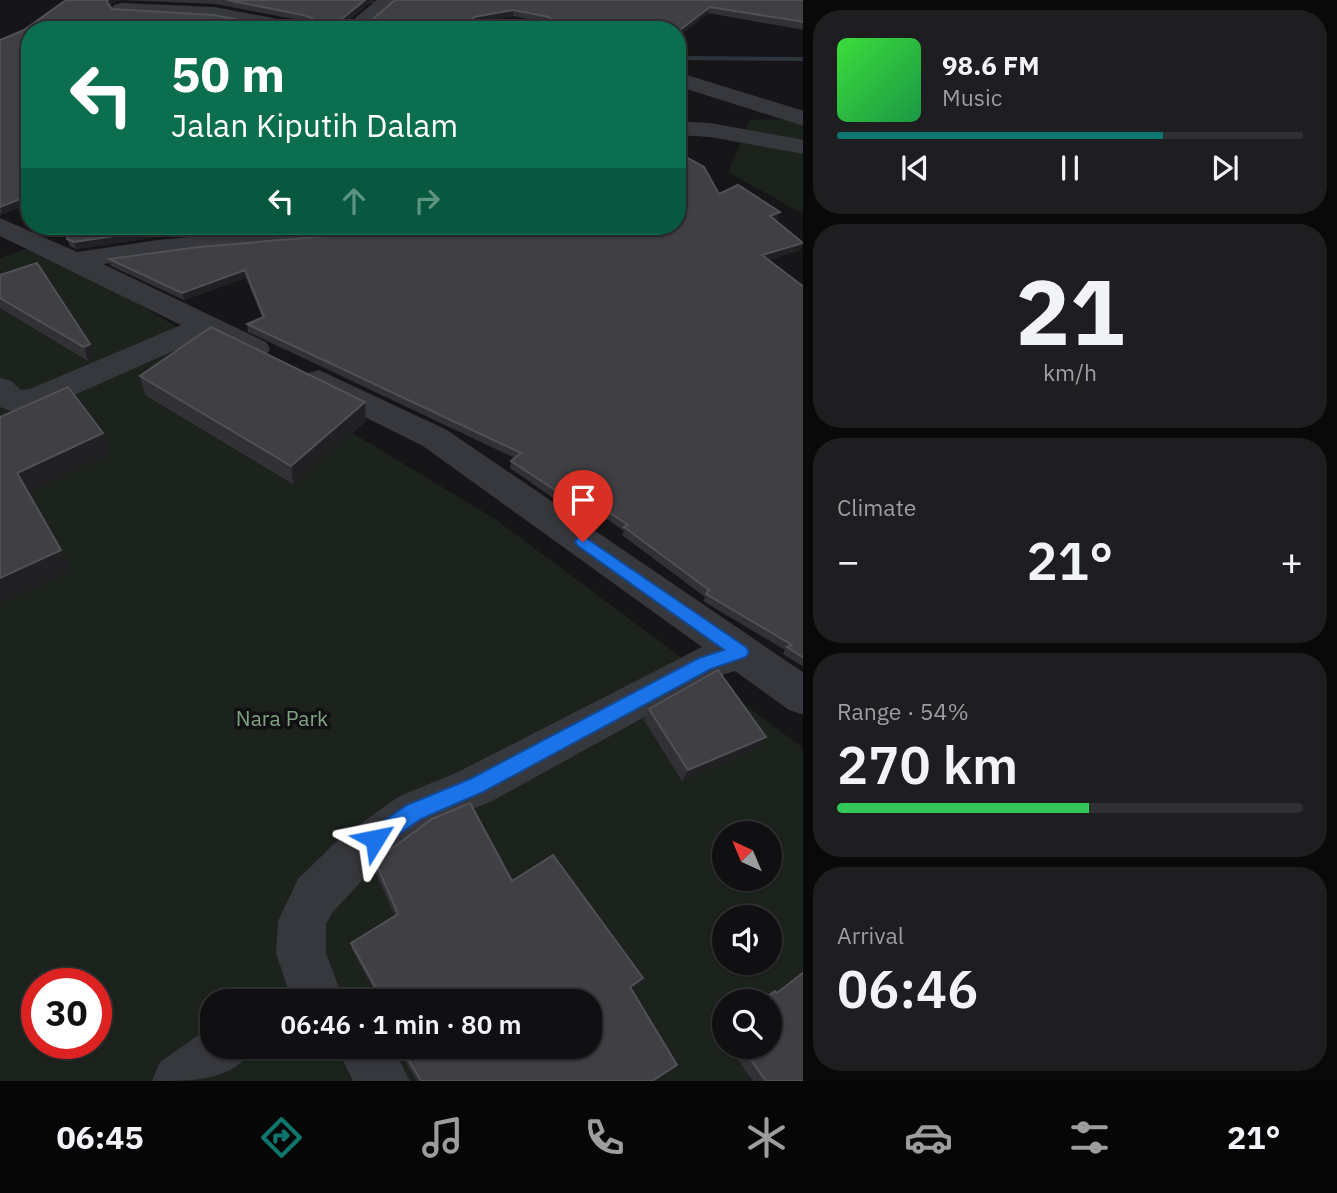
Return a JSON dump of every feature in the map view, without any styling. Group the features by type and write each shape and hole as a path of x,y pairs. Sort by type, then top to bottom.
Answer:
{"street":[{"path":"352,0 385,3"},
{"path":"363,21 385,3"},
{"path":"121,9 215,13 256,21"},
{"path":"686,82 803,119"},
{"path":"686,129 710,130 803,147"},
{"path":"0,224 21,215"},
{"path":"0,224 21,234"},
{"path":"22,235 435,438 803,697"},
{"path":"74,261 124,251 302,235"},
{"path":"0,390 14,401 34,400 207,325"},
{"path":"314,989 301,953 302,921 315,896 354,856 414,812 476,786 705,664 740,652"},
{"path":"179,1081 210,1059"},
{"path":"370,1059 383,1081"}],"green space":[{"path":"803,119 803,214 728,172 750,120"},
{"name":"Nara Park","path":"39,244 495,519 803,748 803,1081 0,1081 0,258"}],"building":[{"path":"66,0 108,0 112,9 214,15 244,21 37,21"},
{"path":"227,0 365,0 339,21 314,21 303,15"},
{"path":"395,0 803,0 803,22 710,7 686,25 686,21 552,21 549,17 513,10 474,17 471,21 371,21"},
{"path":"21,31 21,199 0,207 0,40"},
{"path":"686,157 704,167 719,194 738,185 780,212 770,216 803,243 762,255 803,286 803,657 787,647 792,645 706,594 709,590 624,527 628,525 565,482 555,490 511,461 521,453 247,324 264,317 245,270 182,293 109,259 199,247 340,235 686,235"},
{"path":"67,235 122,235 74,242 67,239"},
{"path":"37,263 90,344 84,347 0,298 0,275"},
{"path":"211,327 365,402 291,466 140,376"},
{"path":"68,387 103,433 17,473 61,550 0,578 0,417"},
{"path":"718,670 766,737 688,770 649,709"},
{"path":"470,803 512,881 553,855 643,978 630,987 677,1065 652,1081 421,1081 408,1059 602,1059 602,989 376,989 351,943 398,914 375,861 432,819"},
{"path":"803,973 803,1081 766,1081 750,1059 782,1059 782,989"}],"waterway":[{"path":"320,0 345,6 382,0"},
{"path":"538,21 531,17 550,0"},
{"path":"686,58 803,59"}],"route":[{"path":"375,839 414,812 476,786 705,664 740,652 583,542"}]}
